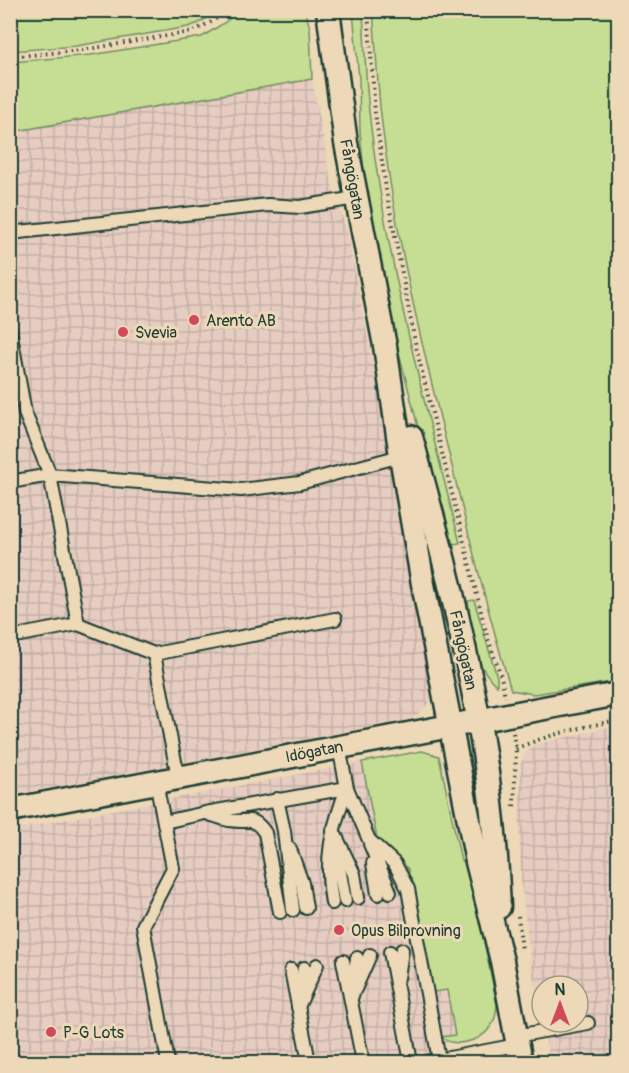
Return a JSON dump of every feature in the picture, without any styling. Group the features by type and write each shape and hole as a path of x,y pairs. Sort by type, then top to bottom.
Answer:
{"street":[{"name":"Fångögatan","path":"328,10 356,198 408,454 451,725 477,862 502,961 518,1048"},
{"name":"Fångögatan","path":"408,454 455,606 478,720 488,777 495,844 502,961"},
{"name":"Idögatan","path":"10,810 618,694"}],"lane":[{"path":"10,233 268,205 300,207 356,198"},
{"path":"10,330 25,413 50,475 78,624"},
{"path":"10,482 50,475 241,490 300,483 408,454"},
{"path":"10,637 78,624 154,654 335,619"},
{"path":"154,654 167,780 164,822 173,868 143,926 168,1062"},
{"path":"339,747 346,788 369,840 384,893"},
{"path":"164,822 346,788"},
{"path":"332,903 327,879 332,829 346,788"},
{"path":"277,800 284,831 293,910"},
{"path":"205,813 232,821 251,820 258,823 265,833 280,912"},
{"path":"332,829 354,874 358,898"},
{"path":"332,829 345,900"},
{"path":"284,831 302,883 306,908"},
{"path":"369,840 395,864 408,889 433,1061 518,1048 557,1034"},
{"path":"396,951 397,988 411,1062"},
{"path":"351,998 370,956"},
{"path":"351,998 357,958"},
{"path":"343,961 363,1062"},
{"path":"298,1007 317,965"},
{"path":"298,1007 304,968"},
{"path":"291,970 309,1062"}],"path":[{"path":"10,57 82,51 191,32 212,22 229,10"},
{"path":"516,749 533,741 568,731 618,720"}],"shaded area":[{"path":"312,79 332,185 347,232 435,683 430,701 420,713 410,719 11,795 11,132"},
{"path":"618,725 618,1062 550,1062 544,1034 590,1034 590,974 533,974 521,879 519,823 521,764 524,755 541,743"},
{"path":"362,762 378,844 408,869 433,992 446,990 455,1035 441,1038 446,1062 11,1062 11,830"}],"green space":[{"path":"11,10 218,11 188,27 76,46 11,51"},
{"path":"239,11 305,11 310,28 312,79 11,132 11,62 91,55 202,37"},
{"path":"353,11 363,11 369,111 395,274 460,543 453,544 442,519 397,345 365,181"},
{"path":"373,11 618,11 618,681 534,694 511,690 466,522 420,335 402,247 381,115"},
{"path":"474,600 497,677 497,686 482,667 475,646 468,601"},
{"path":"422,751 439,756 461,861 468,863 497,1005 494,1021 485,1034 459,1043 441,1037 455,1035 447,990 433,992 408,869 378,844 362,762"}],"place":[{"name":"Arento AB","path":"194,320"},
{"name":"Svevia","path":"123,332"},
{"name":"Opus Bilprovning","path":"339,930"},
{"name":"P-G Lots","path":"51,1032"}]}
